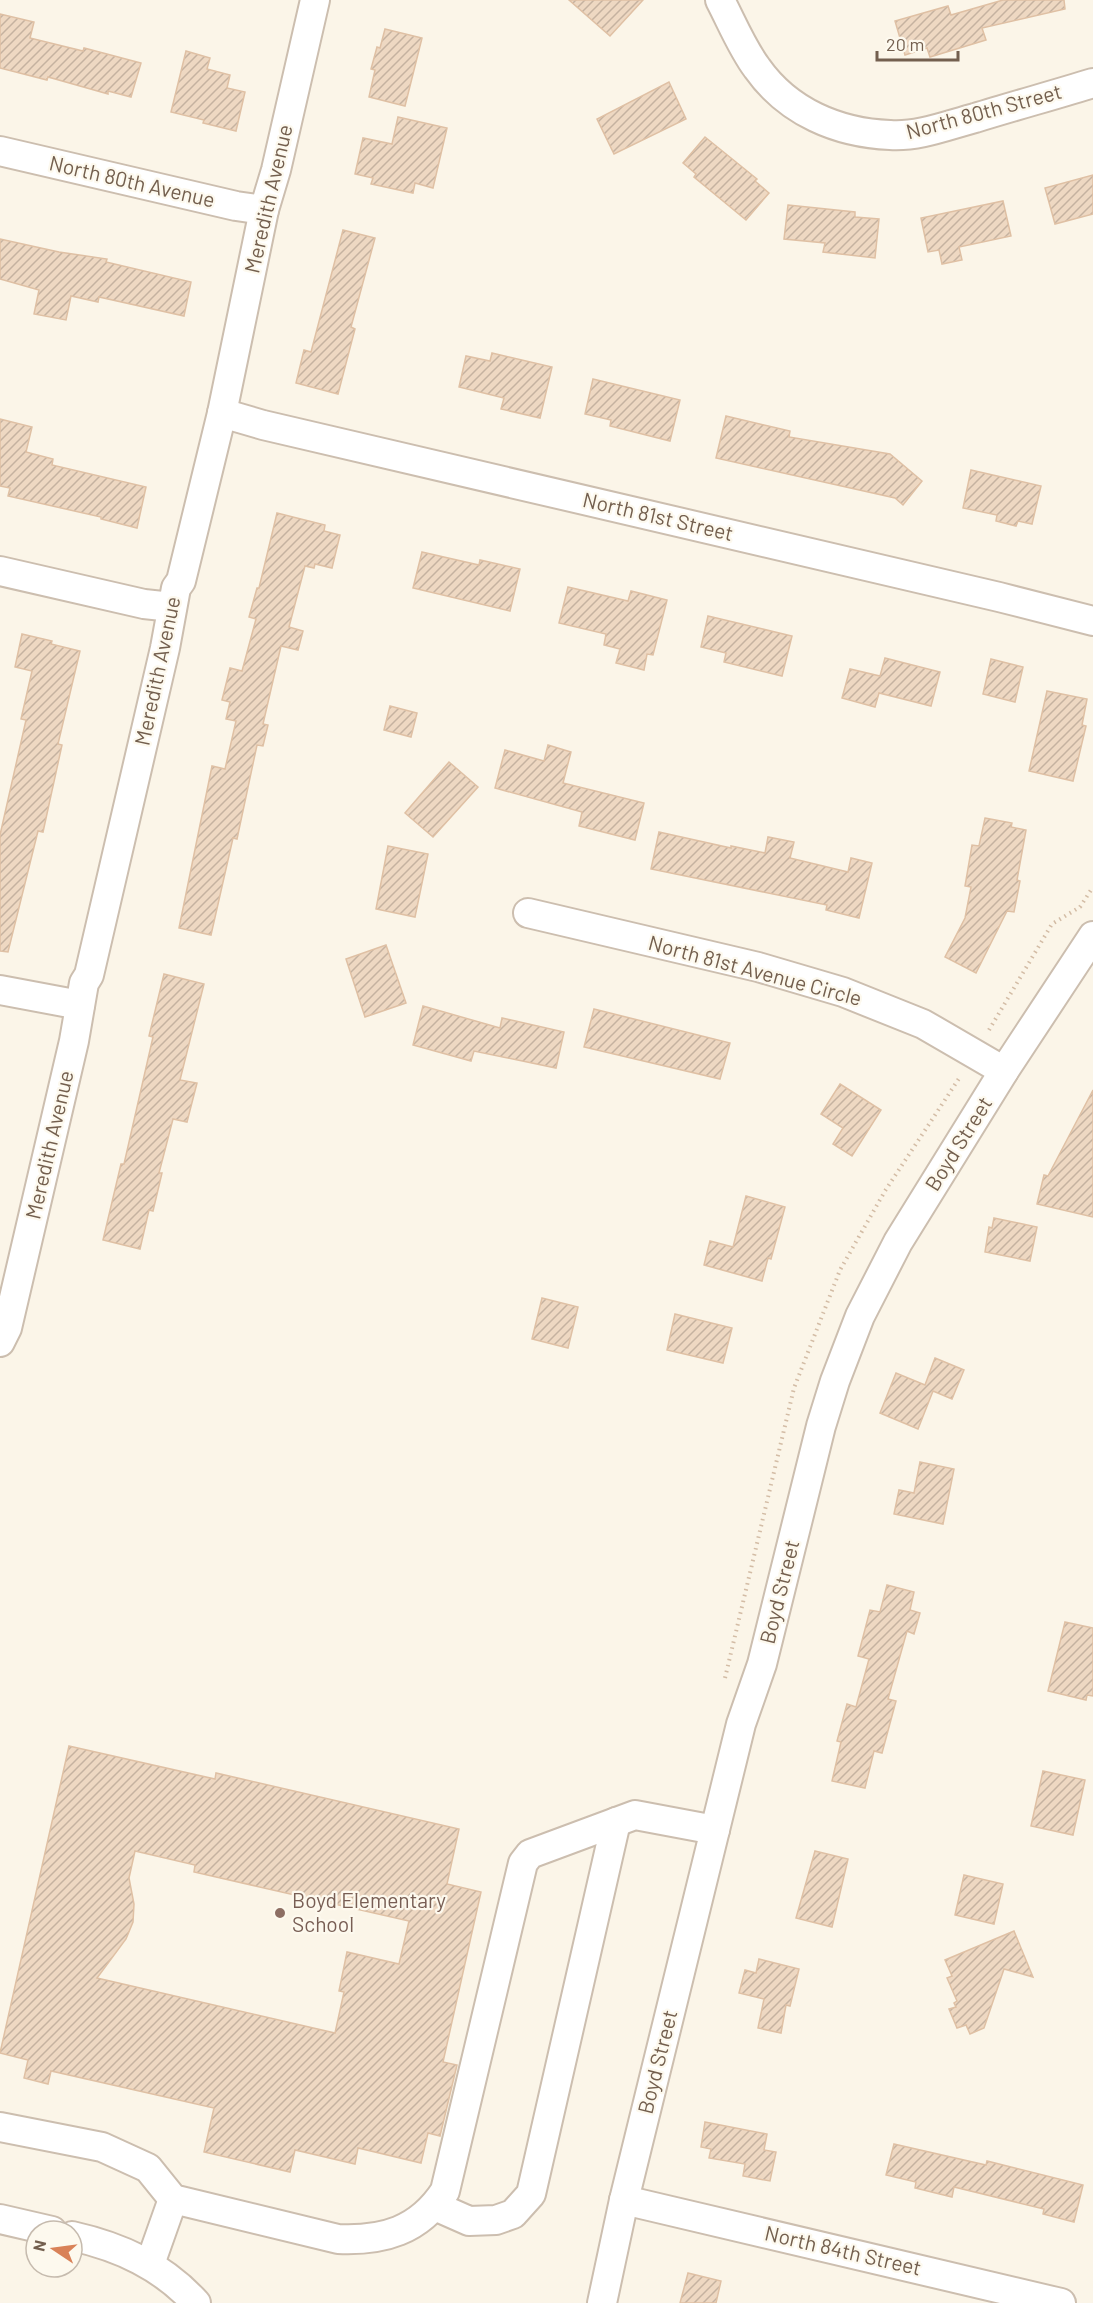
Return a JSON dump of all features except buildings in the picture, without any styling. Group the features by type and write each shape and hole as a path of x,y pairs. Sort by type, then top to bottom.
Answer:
{"street":[{"name":"Meredith Avenue","path":"0,1342 7,1328 74,1041 80,1005 154,694 172,607 181,581 222,414 264,210 276,170 315,0"},
{"name":"North 80th Street","path":"720,0 757,69 779,94 800,110 832,125 855,131 892,136 927,131 1093,83"},
{"name":"North 80th Avenue","path":"0,151 236,206 264,210"},
{"name":"North 81st Street","path":"222,414 1093,621"},
{"path":"0,571 144,604 172,607"},
{"name":"North 81st Avenue Circle","path":"528,914 758,967 843,992 923,1024 1004,1071"},
{"name":"Boyd Street","path":"602,2303 624,2200 741,1724 762,1664 821,1426 835,1381 860,1316 898,1242 1004,1071 1093,936"},
{"path":"0,990 80,1005"},
{"path":"0,2127 102,2147 148,2168 173,2199 338,2239 365,2240 388,2236 406,2228 435,2206 445,2191 523,1863 530,1854 635,1815 715,1830"},
{"path":"435,2206 469,2221 496,2220 513,2214 531,2194 616,1822"},
{"path":"150,2264 173,2199"},
{"name":"North 84th Street","path":"624,2200 1061,2303"},
{"path":"0,2219 24,2225"},
{"path":"84,2239 102,2243 150,2264 181,2287 196,2303"}],"place":[{"name":"Boyd Elementary School","path":"280,1913"}]}
